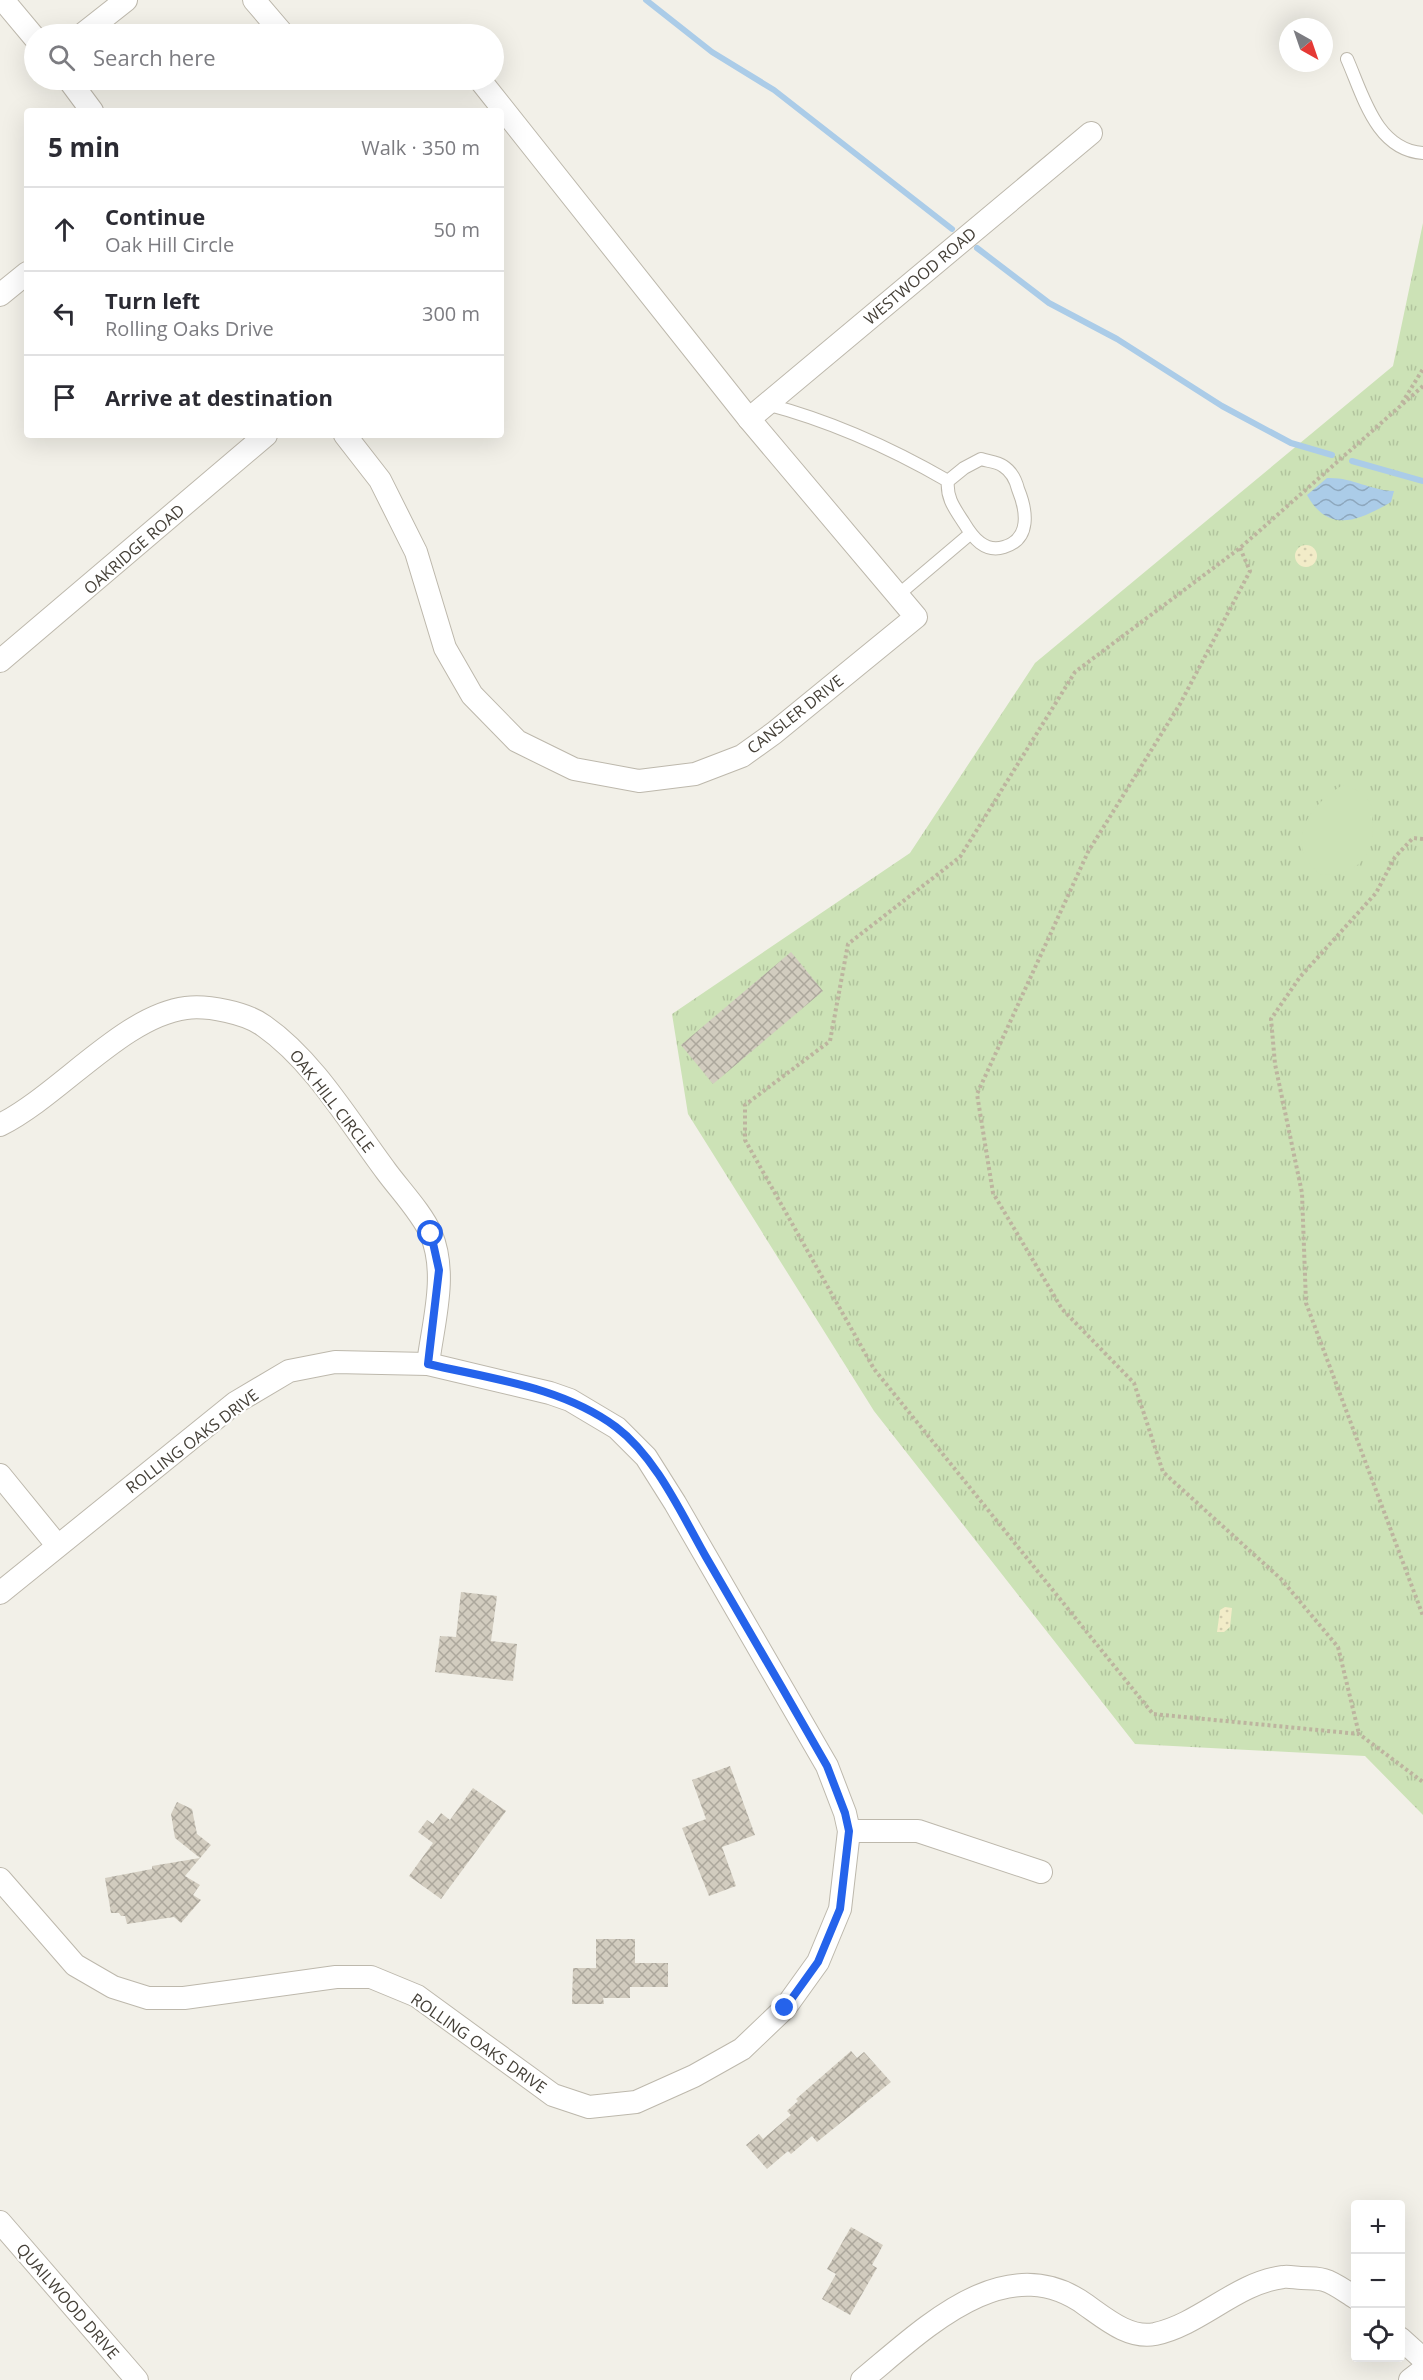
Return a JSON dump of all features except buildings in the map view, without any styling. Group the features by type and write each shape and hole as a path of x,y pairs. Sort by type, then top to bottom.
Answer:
{"street":[{"path":"3,0 24,25"},
{"path":"96,24 126,0"},
{"path":"254,0 274,24"},
{"path":"76,90 90,108"},
{"path":"488,90 502,108"},
{"path":"504,110 749,419 898,595"},
{"name":"WESTWOOD ROAD","path":"749,419 1091,133"},
{"path":"0,295 24,275"},
{"name":"OAKRIDGE ROAD","path":"0,662 262,438"},
{"name":"CANSLER DRIVE","path":"347,438 380,480 416,552 445,648 472,695 517,741 574,769 639,781 695,774 742,756 774,733 916,617 898,595"},
{"name":"OAK HILL CIRCLE","path":"0,1125 24,1112 125,1034 165,1012 206,1006 262,1024 296,1052 431,1234 439,1270 428,1364"},
{"name":"ROLLING OAKS DRIVE","path":"0,1593 235,1403 289,1371 335,1362 428,1364 550,1393 570,1400 617,1428 646,1457 827,1766 845,1813 849,1831 840,1909 818,1962 785,2008 742,2049 694,2076 636,2103 589,2107 553,2095 417,1996 371,1977 336,1977 184,1998 148,1998 112,1987 75,1965 0,1879"},
{"path":"0,1475 57,1545"},
{"path":"849,1831 918,1831 1041,1872"},
{"name":"QUAILWOOD DRIVE","path":"0,2222 136,2380"},
{"path":"862,2380 924,2329 955,2307 986,2292 1018,2285 1048,2286 1070,2294 1120,2330 1153,2335 1188,2322 1251,2287 1283,2277 1323,2280 1351,2295"},
{"path":"1405,2342 1423,2360"},
{"path":"1410,2380 1423,2370"}],"lane":[{"path":"1347,59 1376,125 1404,150 1423,153"},
{"path":"766,404 806,414 856,434 921,465 948,481"},
{"path":"981,459 1003,466 1015,480 1024,502 1025,525 1021,537 1013,544 995,550 984,546 970,534 952,505 947,492 948,481 964,468 981,459"},
{"path":"898,595 970,534"}],"path":[{"path":"1398,409 1423,369"},
{"path":"1423,386 1240,548 1075,672 960,857 848,944 830,1041 745,1105 746,1140 874,1369 1153,1714 1359,1734 1423,1782"},
{"path":"1240,548 1250,571 1180,704 1088,852 977,1094 993,1193 1062,1309 1134,1383 1163,1472 1281,1579 1338,1647 1359,1734"},
{"path":"1423,840 1413,838 1395,857 1376,893 1300,977 1271,1019 1275,1064 1302,1193 1306,1303 1423,1616"}],"green space":[{"path":"1423,223 1423,1815 1365,1756 1135,1744 874,1411 688,1114 672,1014 910,853 1035,663 1393,366"},
{"path":"1343,785 1355,789 1371,804 1373,831 1371,842 1368,853 1354,868 1344,872 1319,874 1304,855 1302,833 1317,805"}],"sand":[{"path":"1306,545 1316,552 1317,556 1310,566 1306,567 1296,560 1295,556 1302,546"},
{"path":"1225,1607 1232,1608 1230,1627 1224,1632 1217,1632 1220,1610"}],"water":[{"path":"1327,478 1345,479 1394,491 1391,502 1357,518 1335,520 1325,516 1316,508 1307,495"}],"waterway":[{"path":"646,0 712,52 774,90 952,229"},
{"path":"977,248 1049,303 1117,339 1222,406 1291,443 1332,455"},
{"path":"1352,461 1423,481"}],"route":[{"path":"431,1234 439,1270 428,1364 550,1393 570,1400 617,1428 646,1457 827,1766 845,1813 849,1831 840,1909 818,1962 785,2008"}]}
